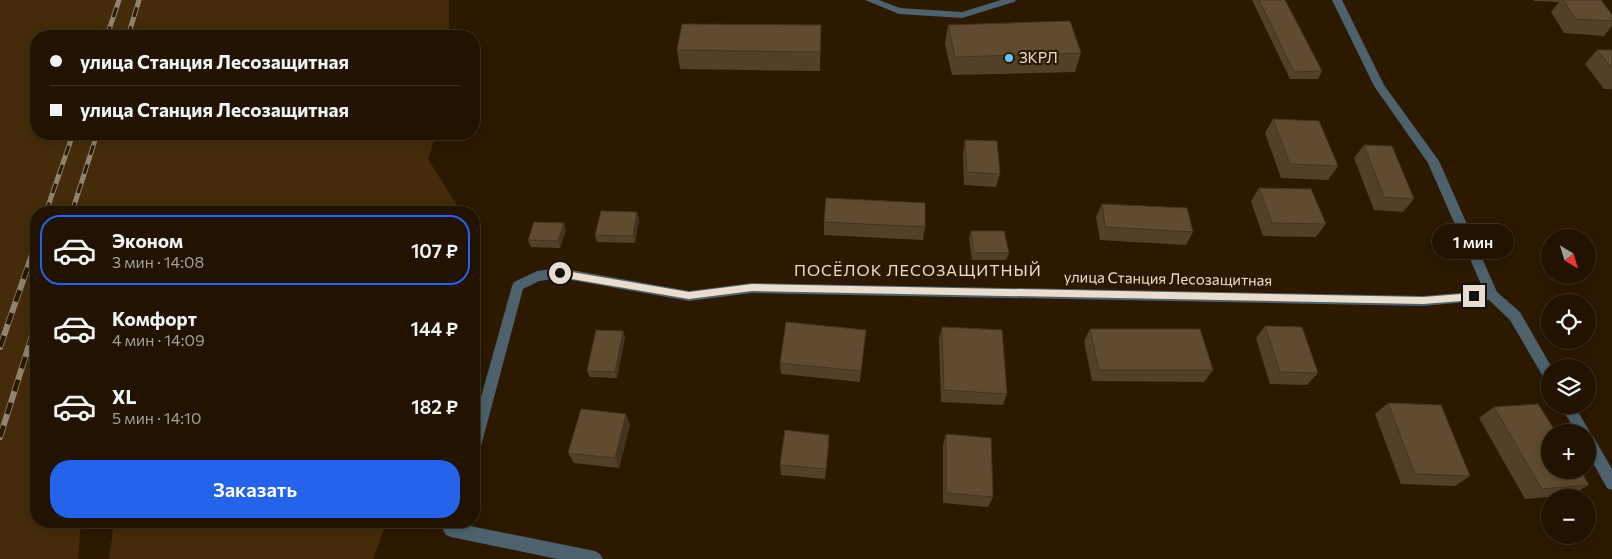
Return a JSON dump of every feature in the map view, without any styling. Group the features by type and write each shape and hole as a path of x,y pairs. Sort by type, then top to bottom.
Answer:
{"street":[{"path":"870,0 898,11 962,15 1011,0"},
{"path":"1337,0 1379,86 1434,161 1492,295 1515,316 1541,361"},
{"name":"улица Станция Лесозащитная","path":"480,424 518,286 538,276 560,273 689,296 752,288 1423,301 1492,295"},
{"path":"1596,455 1612,483"},
{"path":"461,528 595,559"}],"shaded area":[{"path":"0,0 449,0 449,30 30,30 30,140 434,140 428,159 457,206 30,206 30,528 81,528 78,559 0,559"},
{"path":"113,528 384,528 373,559 109,559"}],"building":[{"path":"1259,0 1285,0 1322,71 1294,72"},
{"path":"1563,0 1601,0 1612,15 1612,21 1576,19"},
{"path":"1070,21 1081,53 955,57 948,25"},
{"path":"682,24 821,25 820,52 677,50"},
{"path":"1597,50 1612,50 1612,68"},
{"path":"1273,119 1319,121 1338,166 1290,164"},
{"path":"965,140 997,141 1000,174 967,172"},
{"path":"1364,145 1392,146 1414,199 1384,197"},
{"path":"1259,188 1311,189 1326,224 1272,223"},
{"path":"826,198 925,203 925,227 824,222"},
{"path":"1102,204 1187,208 1193,232 1105,227"},
{"path":"601,211 637,212 633,236 595,235"},
{"path":"534,222 564,223 558,241 528,240"},
{"path":"971,231 1004,231 1009,253 974,253"},
{"path":"786,322 866,330 861,371 780,363"},
{"path":"1265,326 1302,327 1318,373 1280,372"},
{"path":"942,327 1002,330 1007,394 944,390"},
{"path":"1090,329 1200,329 1213,370 1099,370"},
{"path":"596,330 623,331 615,372 587,371"},
{"path":"1388,403 1441,405 1470,476 1415,474"},
{"path":"1538,404 1541,409 1541,414 1544,414 1551,424 1541,424 1541,479 1585,479 1589,485 1542,489 1494,407"},
{"path":"581,409 626,414 615,458 568,453"},
{"path":"785,430 829,435 826,469 780,465"},
{"path":"946,434 991,438 993,497 946,493"}],"railway":[{"path":"109,30 119,0"},
{"path":"130,30 139,0"},
{"path":"48,206 71,140"},
{"path":"74,206 95,140"},
{"path":"0,347 30,260"},
{"path":"0,437 30,342"}],"place":[{"name":"ЗКРЛ","path":"1009,58"}],"district":[{"name":"ПОСЁЛОК ЛЕСОЗАЩИТНЫЙ","path":"918,270"}],"route":[{"path":"560,273 689,296 752,288 1423,301 1474,296"}]}
